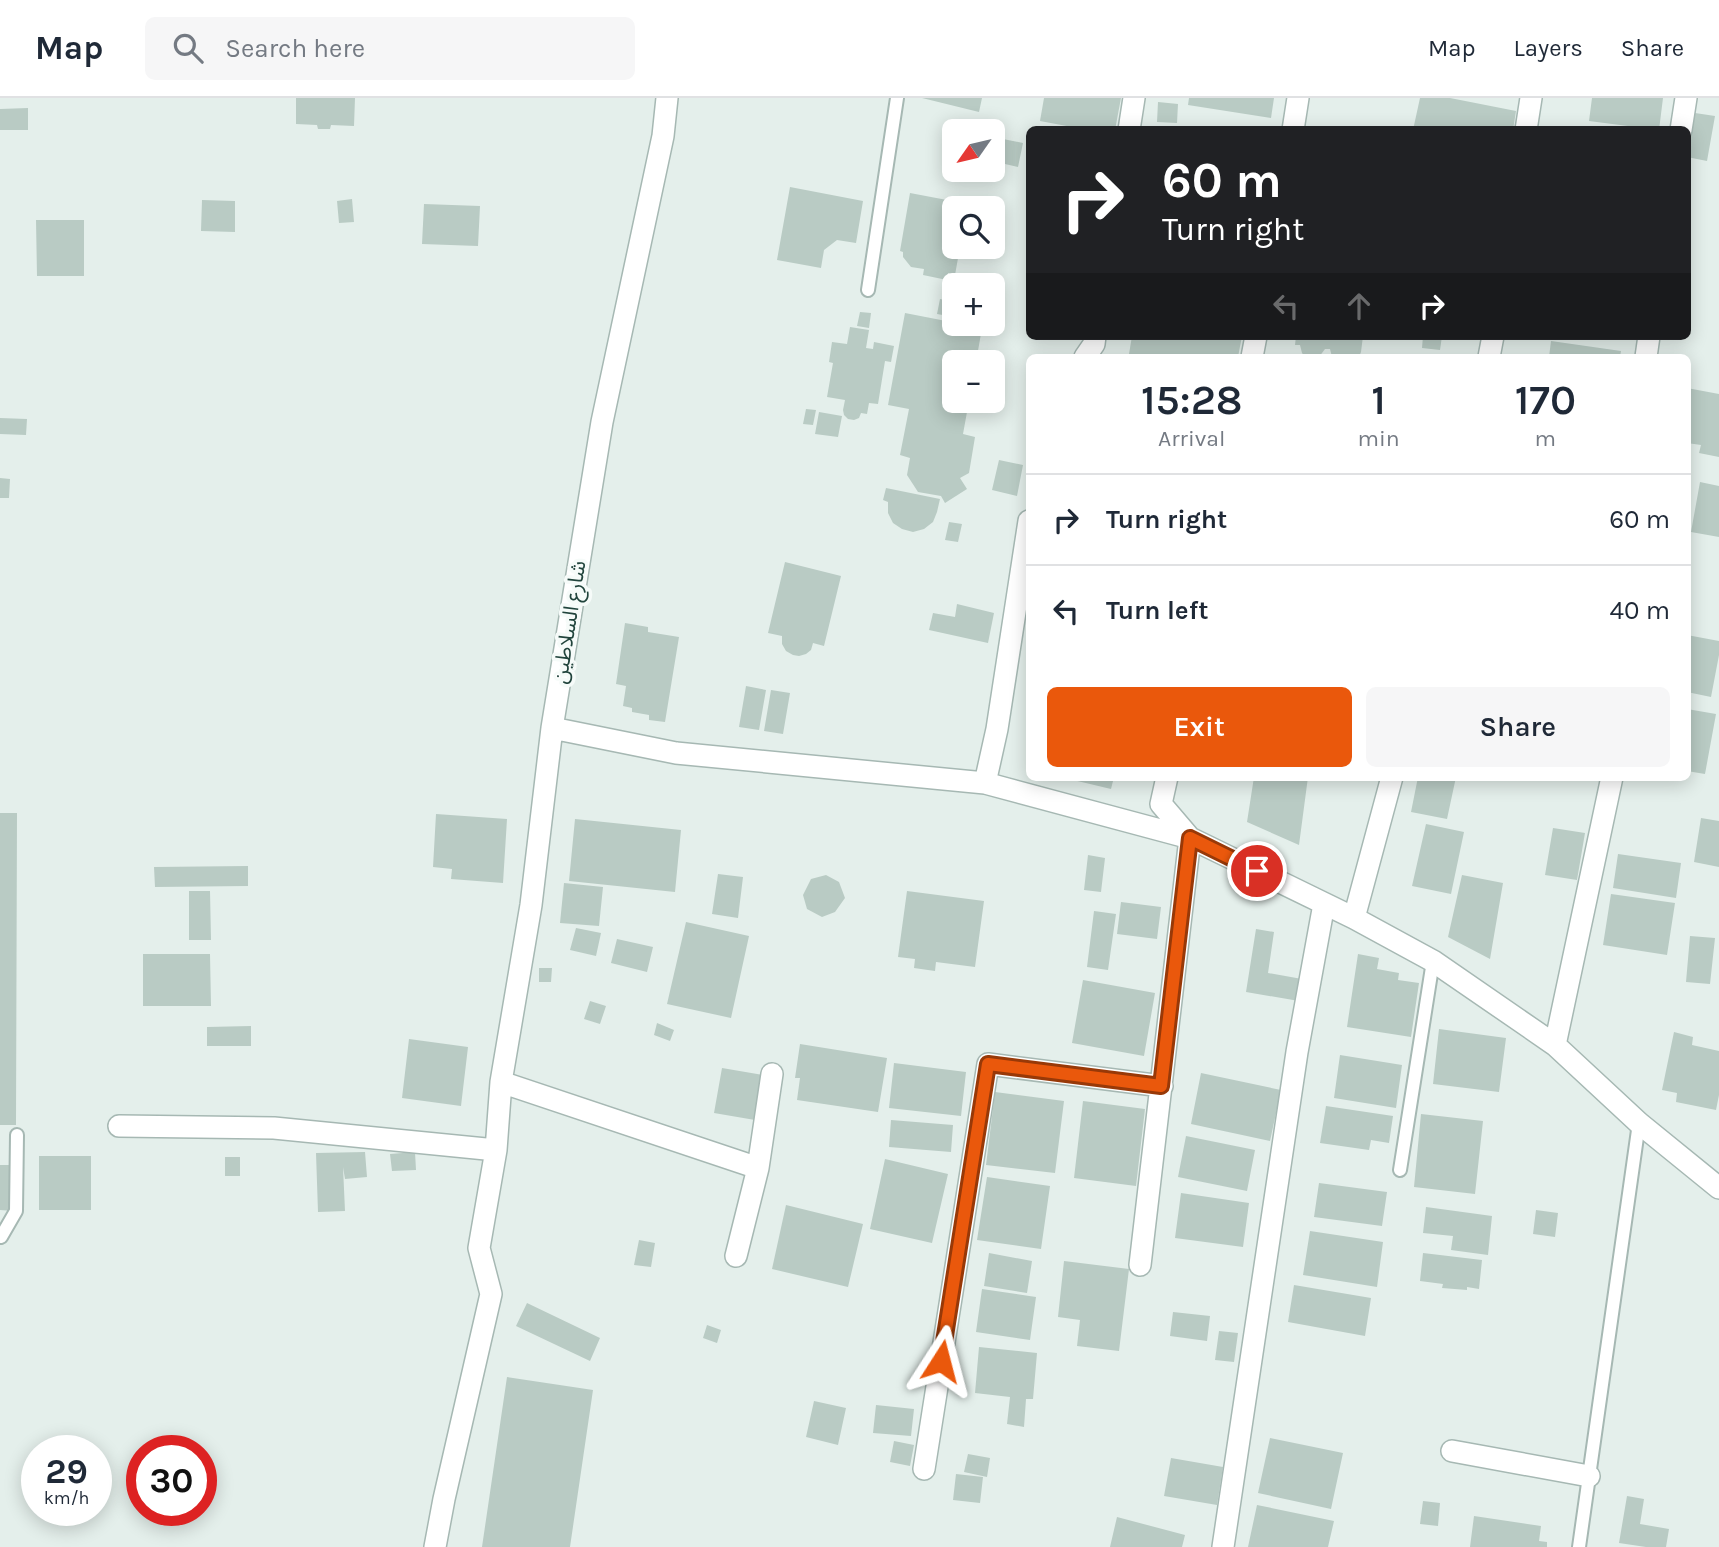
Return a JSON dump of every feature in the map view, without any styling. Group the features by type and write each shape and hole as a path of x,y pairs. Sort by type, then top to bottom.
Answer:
{"street":[{"name":"شارع السلاطين","path":"435,1547 491,1294 480,1248 496,1150 501,1082 531,905 552,728 602,422 663,136 667,98"},
{"path":"1130,126 1134,98"},
{"path":"1294,126 1298,98"},
{"path":"1527,126 1531,98"},
{"path":"1682,126 1686,98"},
{"path":"985,783 997,729 1026,540"},
{"path":"552,728 676,753 985,783 1190,838 1354,918 1433,961 1555,1045 1639,1123 1719,1188"},
{"path":"1140,1265 1190,838 1161,804 1166,781"},
{"path":"1354,918 1391,781"},
{"path":"1555,1045 1611,781"},
{"path":"1223,1547 1297,1052 1325,904"},
{"path":"924,1469 988,1064 1161,1086"},
{"path":"736,1256 758,1168 772,1074"},
{"path":"501,1082 758,1168"},
{"path":"119,1126 274,1128 496,1150"},
{"path":"1452,1451 1589,1476"}],"lane":[{"path":"868,290 897,98"},
{"path":"1400,1170 1433,961"},
{"path":"1579,1547 1639,1123"},
{"path":"1,1237 16,1211 17,1135"}],"building":[{"path":"296,98 355,98 354,126 331,125 330,129 318,129 317,125 296,124"},
{"path":"922,98 982,98 979,112"},
{"path":"1044,98 1121,98 1116,126 1067,126 1040,121"},
{"path":"1189,98 1274,98 1271,118 1188,105"},
{"path":"1420,98 1450,98 1516,111 1514,126 1414,126"},
{"path":"1592,98 1663,98 1660,126 1628,126 1589,121"},
{"path":"1158,102 1178,104 1177,123 1157,122"},
{"path":"28,108 28,130 0,130 0,109"},
{"path":"1695,113 1715,116 1707,161 1691,158"},
{"path":"1005,139 1023,143 1018,167 1005,164"},
{"path":"790,187 863,201 856,243 837,240 824,250 821,268 777,260"},
{"path":"910,193 942,199 942,259 958,259 955,273 942,273 942,279 923,275 924,269 911,267 900,251"},
{"path":"352,199 354,222 339,223 337,201"},
{"path":"202,200 235,201 235,232 201,231"},
{"path":"424,204 480,206 478,246 422,244"},
{"path":"36,220 84,220 84,276 37,276"},
{"path":"940,299 942,299 942,315 937,314"},
{"path":"860,312 871,313 869,328 857,326"},
{"path":"905,313 942,320 942,336 981,336 978,350 942,350 942,413 967,413 963,434 975,437 969,473 960,478 967,489 945,503 941,496 918,492 907,475 910,458 900,455 909,409 888,405"},
{"path":"850,327 869,330 866,348 873,349 874,342 894,346 891,362 885,361 878,404 869,403 867,414 861,413 859,418 854,420 844,415 845,400 827,397 833,363 829,362 832,342 847,344"},
{"path":"1131,340 1241,340 1239,354 1129,354"},
{"path":"1296,340 1362,340 1360,354 1331,354 1330,349 1325,349 1321,354 1303,354 1300,345 1295,345"},
{"path":"1423,340 1441,340 1440,350 1422,348"},
{"path":"1551,341 1621,351 1620,354 1549,354"},
{"path":"1691,389 1719,394 1719,457 1699,453 1701,445 1691,444"},
{"path":"806,409 816,410 813,425 803,424"},
{"path":"819,412 842,416 838,437 815,434"},
{"path":"0,418 27,419 26,435 0,434"},
{"path":"999,460 1023,465 1017,496 992,490"},
{"path":"0,478 10,479 9,498 0,498"},
{"path":"1700,482 1719,486 1719,537 1691,532"},
{"path":"886,488 940,499 933,522 924,529 913,532 893,523 888,513 888,502 883,500"},
{"path":"949,522 962,524 958,542 945,540"},
{"path":"785,562 841,576 824,646 813,643 811,650 799,656 786,651 782,636 768,633"},
{"path":"957,604 994,613 988,643 929,630 933,613 955,617"},
{"path":"625,623 648,627 648,632 679,637 665,722 649,720 649,715 632,712 632,708 623,706 626,686 616,684"},
{"path":"1691,636 1719,641 1711,697 1691,693"},
{"path":"746,686 766,690 759,730 739,727"},
{"path":"771,690 790,693 783,734 764,731"},
{"path":"1691,710 1716,714 1705,774 1691,772"},
{"path":"1077,781 1113,781 1111,789"},
{"path":"1253,781 1307,781 1299,845 1247,822"},
{"path":"1417,781 1455,781 1447,819 1411,812"},
{"path":"0,813 17,813 16,1125 0,1125"},
{"path":"436,814 507,819 503,883 451,879 452,869 433,867"},
{"path":"1701,818 1719,821 1719,867 1694,862"},
{"path":"575,819 681,830 675,892 569,881"},
{"path":"1426,824 1464,832 1451,894 1412,886"},
{"path":"1553,828 1585,833 1577,880 1545,875"},
{"path":"1618,854 1681,863 1676,898 1613,888"},
{"path":"1088,855 1105,858 1101,892 1084,890"},
{"path":"248,866 248,886 155,887 154,867"},
{"path":"718,874 743,877 738,918 712,914"},
{"path":"826,875 839,882 845,898 835,912 822,917 807,909 803,895 811,879"},
{"path":"1462,875 1503,883 1490,959 1448,937"},
{"path":"564,883 603,887 599,926 560,923"},
{"path":"189,891 210,891 211,940 189,940"},
{"path":"907,891 984,901 975,967 936,962 935,971 914,968 915,959 898,957"},
{"path":"1611,894 1675,903 1667,955 1603,945"},
{"path":"1121,902 1161,907 1157,939 1117,934"},
{"path":"1094,911 1116,914 1108,970 1087,967"},
{"path":"686,922 749,936 731,1018 667,1004"},
{"path":"576,928 601,933 596,956 570,950"},
{"path":"1256,929 1274,932 1268,973 1302,979 1299,1001 1246,992"},
{"path":"1690,936 1715,938 1710,984 1686,982"},
{"path":"617,939 653,947 647,972 611,963"},
{"path":"143,954 210,954 211,1006 143,1006"},
{"path":"1358,954 1379,958 1377,969 1399,973 1398,980 1419,983 1411,1037 1347,1027"},
{"path":"539,968 552,968 551,982 539,982"},
{"path":"1083,980 1155,993 1144,1056 1072,1043"},
{"path":"590,1001 606,1006 600,1024 584,1019"},
{"path":"657,1023 674,1030 670,1041 654,1035"},
{"path":"251,1026 251,1046 207,1046 207,1027"},
{"path":"1439,1029 1506,1038 1499,1092 1433,1084"},
{"path":"1674,1032 1693,1037 1692,1045 1719,1051 1719,1095 1716,1110 1676,1102 1677,1093 1662,1090"},
{"path":"409,1039 468,1047 461,1106 402,1098"},
{"path":"800,1044 887,1058 878,1112 797,1100 800,1078 795,1078"},
{"path":"1340,1055 1402,1065 1396,1108 1334,1098"},
{"path":"894,1063 966,1072 961,1116 889,1108"},
{"path":"722,1068 763,1075 755,1120 714,1113"},
{"path":"1201,1073 1281,1090 1270,1141 1191,1124"},
{"path":"995,1092 1064,1101 1055,1173 986,1165"},
{"path":"1083,1101 1145,1109 1136,1186 1074,1178"},
{"path":"1326,1106 1393,1116 1389,1143 1371,1140 1369,1150 1320,1143"},
{"path":"1421,1114 1483,1121 1475,1194 1414,1187"},
{"path":"891,1120 953,1125 951,1152 889,1147"},
{"path":"1186,1136 1255,1150 1247,1191 1178,1177"},
{"path":"365,1152 367,1177 345,1179 343,1167 345,1211 318,1212 316,1153"},
{"path":"415,1152 416,1170 392,1171 390,1154"},
{"path":"39,1156 91,1156 91,1210 39,1210"},
{"path":"225,1157 240,1157 240,1176 225,1176"},
{"path":"885,1159 948,1174 932,1243 870,1229"},
{"path":"0,1165 16,1165 14,1211 0,1210"},
{"path":"987,1177 1050,1186 1041,1249 977,1240"},
{"path":"1319,1183 1387,1192 1382,1226 1314,1217"},
{"path":"1181,1193 1249,1203 1243,1247 1175,1238"},
{"path":"786,1205 863,1224 848,1287 772,1269"},
{"path":"1426,1207 1492,1216 1488,1255 1451,1250 1453,1236 1423,1233"},
{"path":"1536,1210 1558,1213 1555,1237 1533,1234"},
{"path":"1310,1231 1383,1242 1377,1287 1303,1275"},
{"path":"639,1240 655,1243 651,1267 634,1265"},
{"path":"989,1253 1032,1261 1027,1293 984,1286"},
{"path":"1423,1253 1482,1260 1479,1289 1442,1288 1443,1284 1420,1281"},
{"path":"1064,1261 1129,1269 1119,1351 1077,1346 1080,1320 1058,1317"},
{"path":"1294,1285 1371,1298 1365,1336 1288,1322"},
{"path":"982,1289 1036,1297 1030,1340 976,1332"},
{"path":"527,1303 600,1338 590,1361 516,1326"},
{"path":"1173,1312 1210,1316 1207,1341 1170,1336"},
{"path":"707,1325 721,1330 717,1343 703,1338"},
{"path":"1219,1331 1238,1333 1234,1362 1215,1360"},
{"path":"979,1347 1037,1353 1033,1399 1026,1399 1024,1427 1007,1424 1010,1397 975,1393"},
{"path":"507,1377 593,1390 570,1547 482,1547"},
{"path":"814,1401 846,1408 838,1445 806,1437"},
{"path":"876,1405 914,1409 911,1436 873,1433"},
{"path":"1270,1438 1343,1453 1331,1509 1258,1493"},
{"path":"894,1441 914,1445 910,1466 890,1462"},
{"path":"968,1454 990,1458 987,1477 964,1472"},
{"path":"1171,1458 1223,1467 1217,1505 1164,1496"},
{"path":"956,1474 983,1477 980,1503 953,1500"},
{"path":"1627,1496 1644,1499 1640,1524 1669,1529 1666,1547 1619,1543"},
{"path":"1423,1501 1440,1503 1438,1526 1420,1524"},
{"path":"1257,1505 1334,1521 1328,1547 1248,1547"},
{"path":"1474,1516 1541,1526 1539,1541 1547,1542 1547,1547 1470,1547"},
{"path":"1117,1517 1185,1535 1182,1547 1110,1547"}],"route":[{"path":"941,1361 988,1064 1161,1086 1190,838 1257,871"}]}
